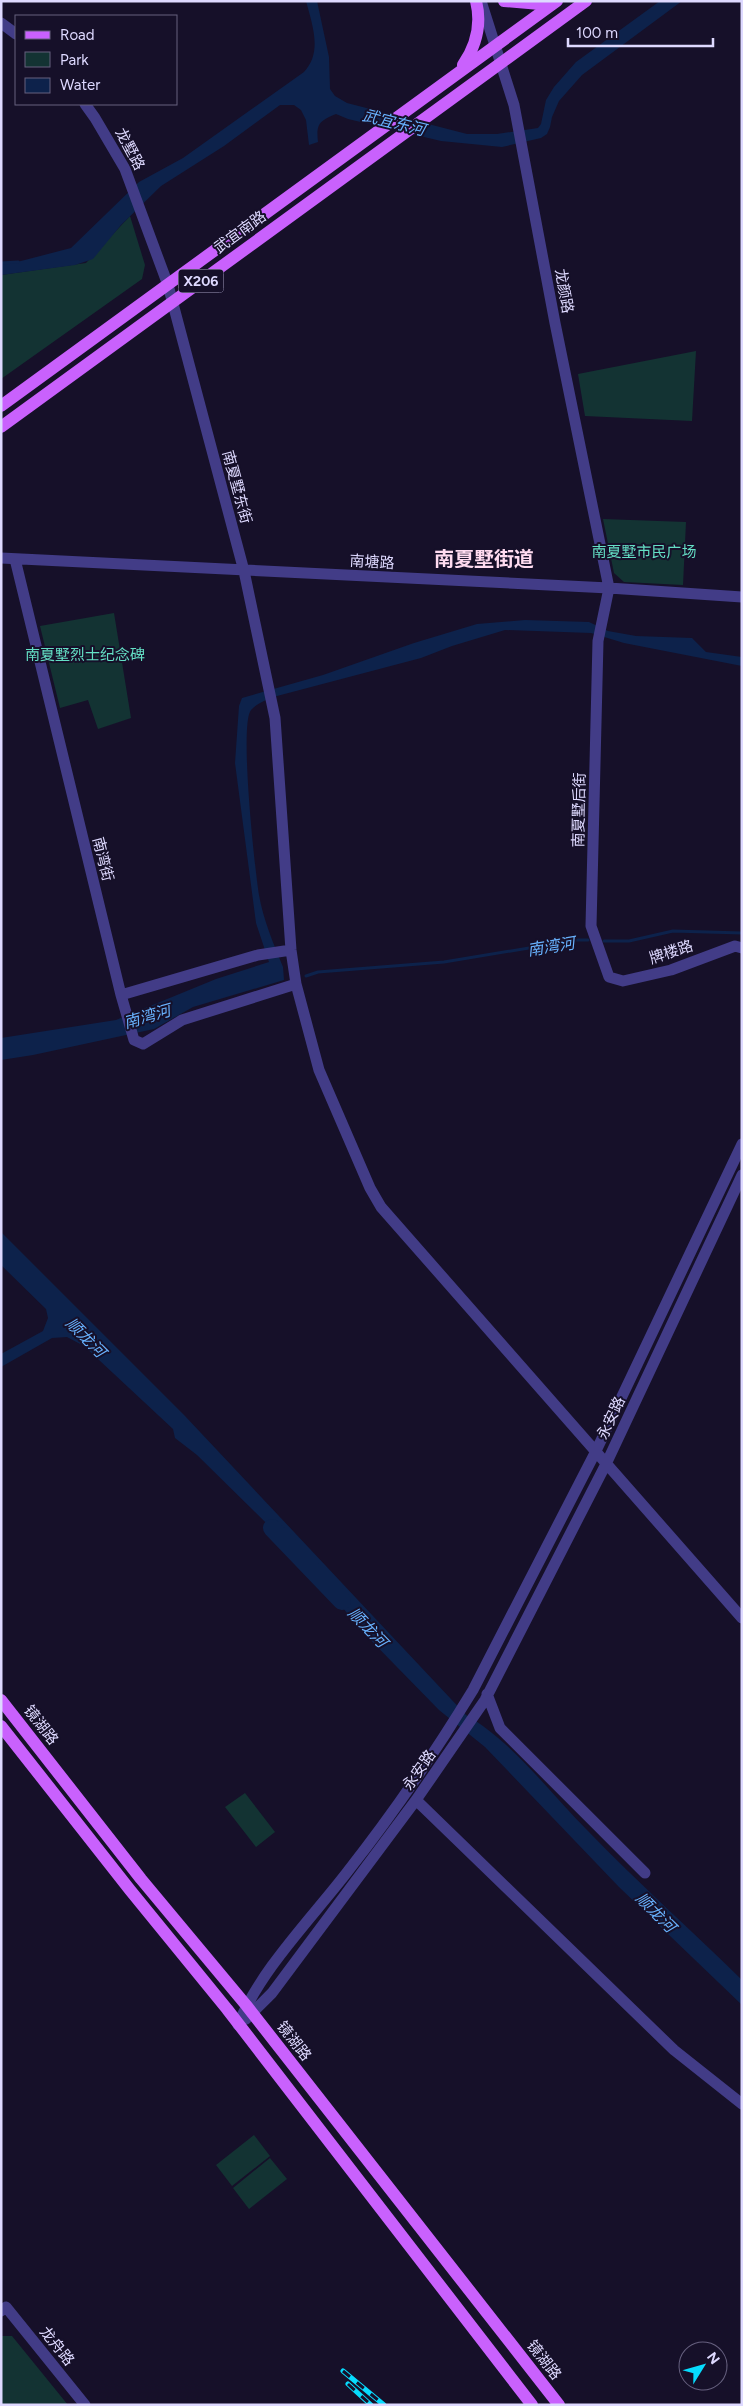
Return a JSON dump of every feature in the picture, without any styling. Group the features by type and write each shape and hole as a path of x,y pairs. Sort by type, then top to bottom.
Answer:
{"main road":[{"path":"455,75 472,52 478,32 476,1"},
{"path":"504,1 540,4 548,1"},
{"name":"X206","path":"455,75 557,1"},
{"name":"X206","path":"502,62 586,1"},
{"name":"武宜南路","path":"1,427 502,62"},
{"name":"武宜南路","path":"1,406 455,75"},
{"name":"镜湖路","path":"1,1700 141,1879 249,2009 559,2405"},
{"path":"1,1726 238,2025 532,2405"}],"street":[{"name":"龙颜路","path":"481,1 497,45 517,121 555,324 609,588"},
{"path":"1,23 15,33"},
{"name":"龙墅路","path":"85,105 95,118 132,184 168,286"},
{"name":"南夏墅东街","path":"168,286 244,571 272,698 275,718 287,951 318,1070 370,1188 381,1207 607,1462 742,1618"},
{"name":"南塘路","path":"1,558 609,588 742,597"},
{"name":"南湾街","path":"15,559 121,995 134,1040 142,1044 182,1020 296,984"},
{"name":"南夏墅后街","path":"609,588 598,641 591,926 609,977"},
{"name":"牌楼路","path":"609,977 623,981 671,970 735,946 742,948"},
{"path":"121,995 258,955 287,951"},
{"name":"永安路","path":"238,2025 249,2009 263,1979 350,1869 450,1727 473,1690 596,1450 742,1144"},
{"name":"永安路","path":"249,2009 272,1993 416,1800 461,1737 486,1697 607,1462 742,1176"},
{"path":"486,1697 500,1728 645,1873"},
{"path":"416,1800 674,2050 742,2104"},
{"name":"龙舟路","path":"4,2309 85,2405"}],"green space":[{"path":"130,216 145,265 142,279 1,379 1,275 86,263"},
{"path":"696,351 692,421 585,416 578,374"},
{"name":"南夏墅市民广场","path":"603,519 686,522 683,585 624,582 614,573"},
{"name":"南夏墅烈士纪念碑","path":"114,613 131,718 98,729 88,700 60,708 40,626"},
{"path":"245,1793 275,1832 256,1847 225,1807"},
{"path":"254,2135 270,2156 232,2186 216,2165"},
{"path":"270,2158 287,2179 249,2209 233,2188"},
{"path":"1,2336 12,2336 68,2405 1,2405"}],"water":[{"path":"306,1 317,1 329,57 330,89 335,96 347,103 467,134 497,134 538,128 541,124 546,100 554,87 576,62 660,1 682,1 582,75 559,101 547,134 541,138 502,147 441,141 348,119 336,114 322,121 318,127 318,142 309,145 306,120 301,110 294,105 280,105 224,146 161,186 121,225 93,259 75,265 1,275 1,264 21,261 71,248 139,182 183,158 304,72 310,64 315,47 313,28"},
{"path":"525,620 589,622 608,631 636,636 692,638 706,652 742,657 742,666 624,643 591,633 505,630 452,646 421,658 277,696 259,703 251,710 248,721 247,769 252,829 261,904 269,932 283,967 284,980 193,1007 154,1029 1,1060 1,1038 116,1020 216,979 269,962 256,923 235,763 239,706 242,698 323,675 414,643 477,624"},
{"path":"1,1232 185,1416 466,1715 500,1739 607,1850 742,1980 742,2005 619,1887 485,1747 439,1710 354,1623 321,1577 197,1455 175,1438 173,1429 84,1346 67,1337 52,1338 1,1367 1,1354 43,1331 48,1318 46,1309 1,1265"}],"waterway":[{"name":"武宜东河","path":"1,263 18,262"},
{"name":"南湾河","path":"604,941 629,941 673,931 742,933"},
{"name":"南湾河","path":"306,976 318,972 444,962 577,940 588,940"},
{"name":"顺龙河","path":"272,1528 342,1601"}],"railway":[{"path":"343,2371 384,2405"},
{"path":"348,2384 371,2405"}],"district":[{"name":"南夏墅街道","path":"484,559"}]}
